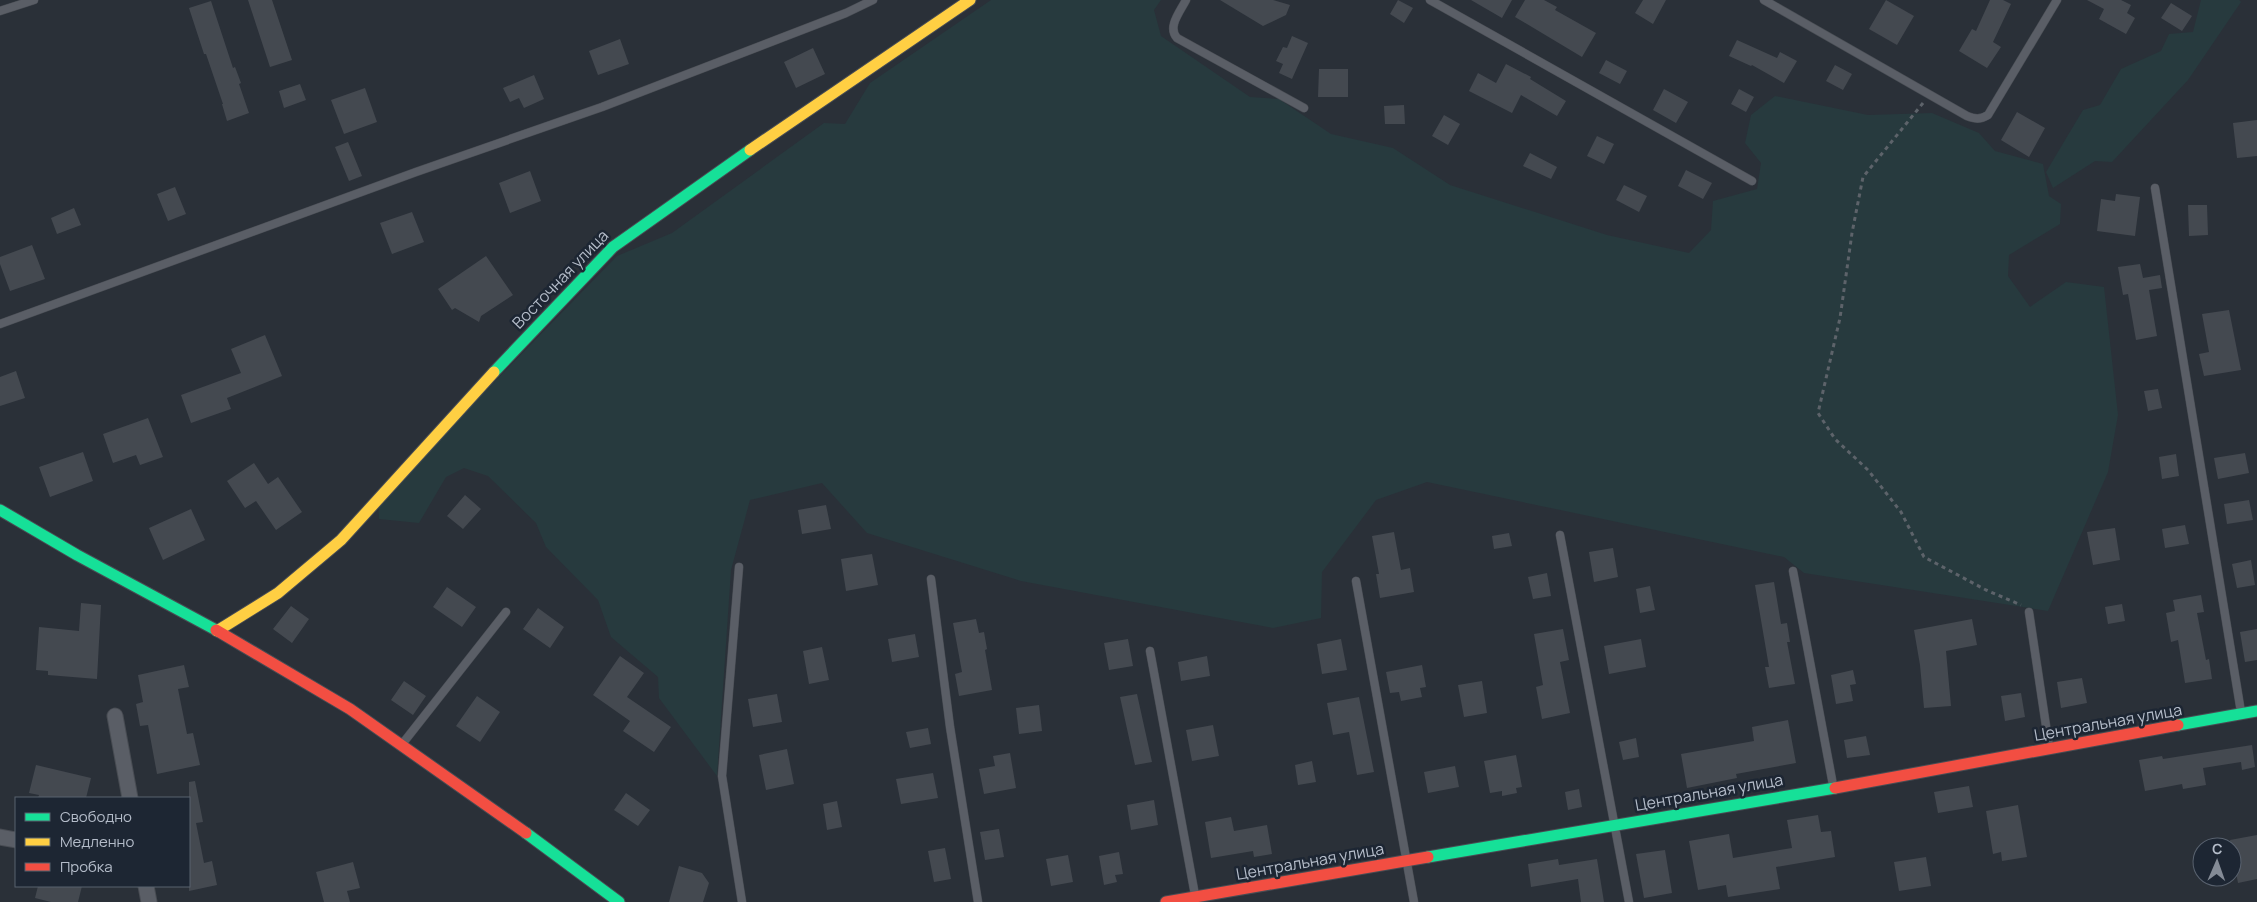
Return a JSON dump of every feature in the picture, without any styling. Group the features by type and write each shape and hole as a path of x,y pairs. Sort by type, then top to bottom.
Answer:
{"street":[{"name":"Восточная улица","path":"217,631 278,593 310,568 340,540 477,389 613,247 819,101 970,0"},
{"path":"0,510 57,545 217,631 311,685 402,745 619,902"},
{"name":"Центральная улица","path":"1166,902 1196,900 1406,861 1833,788 2257,711"},
{"path":"115,716 130,797"},
{"path":"0,837 15,840"},
{"path":"146,887 149,902"}],"lane":[{"path":"0,12 34,0"},
{"path":"0,324 416,172 602,107 846,13 873,0"},
{"path":"1186,0 1173,26 1174,34 1177,38 1304,108"},
{"path":"1430,0 1752,181"},
{"path":"1764,0 1967,116 1976,119 1983,119 1988,115 2057,0"},
{"path":"2154,188 2241,714"},
{"path":"1560,535 1629,902"},
{"path":"739,567 722,776 742,902"},
{"path":"1793,571 1833,788"},
{"path":"931,580 950,727 978,902"},
{"path":"1356,581 1414,902"},
{"path":"402,745 506,612"},
{"path":"2029,612 2049,749"},
{"path":"1150,651 1196,900"}],"path":[{"path":"1930,95 1863,177 1852,233 1840,318 1818,413 1835,439 1868,470 1901,512 1924,557 1986,590 2021,605 2029,612"}],"green space":[{"path":"991,0 1161,0 1154,10 1161,36 1250,97 1279,99 1331,134 1393,148 1450,185 1607,235 1689,253 1711,230 1713,201 1757,189 1761,163 1745,143 1751,115 1775,96 1868,115 1932,113 1979,133 1995,151 2043,164 2049,196 2061,204 2060,224 2009,255 2008,276 2030,307 2066,282 2104,287 2118,415 2108,472 2048,611 1804,573 1784,557 1427,482 1376,500 1322,572 1321,618 1273,628 1021,581 867,533 822,483 750,500 731,570 717,776 659,698 658,677 611,637 598,600 546,547 536,523 488,476 464,468 446,477 419,523 379,519 378,501 617,256 672,233 824,123 845,124 870,83"},
{"path":"2201,0 2239,0 2241,2 2188,80 2112,162 2095,161 2053,188 2046,172 2083,110 2100,105 2121,69 2161,51 2169,34 2193,32"}],"building":[{"path":"248,0 272,0 292,60 270,67"},
{"path":"1220,0 1273,0 1290,5 1286,15 1263,26"},
{"path":"1398,0 1413,8 1404,23 1390,14"},
{"path":"1471,0 1512,0 1502,18"},
{"path":"1525,0 1544,0 1557,7 1555,10 1596,33 1582,57 1515,17"},
{"path":"1643,0 1666,0 1653,24 1635,13"},
{"path":"1886,0 1914,16 1897,45 1869,29"},
{"path":"1990,0 2003,0 2011,4 1993,42 2001,47 1987,68 1959,51 1972,29 1976,31"},
{"path":"2087,0 2121,0 2131,5 2127,13 2135,18 2126,34 2099,19 2104,9"},
{"path":"211,1 233,68 235,67 241,83 239,84 249,113 227,121 223,104 189,8"},
{"path":"2171,3 2192,16 2182,31 2161,18"},
{"path":"1292,36 1308,43 1292,79 1279,73 1283,64 1276,61 1283,47 1287,48"},
{"path":"620,39 629,64 598,75 589,51"},
{"path":"1737,40 1777,58 1780,52 1797,61 1784,83 1752,65 1729,56"},
{"path":"813,48 825,74 796,88 784,62"},
{"path":"1606,60 1627,71 1620,84 1599,73"},
{"path":"1506,64 1531,77 1530,79 1566,101 1557,116 1521,95 1512,113 1469,91 1478,73 1496,83"},
{"path":"1835,65 1852,74 1843,90 1826,81"},
{"path":"1319,69 1348,69 1348,97 1318,97"},
{"path":"534,75 544,99 524,108 519,98 510,102 503,88"},
{"path":"300,84 306,100 284,108 279,91"},
{"path":"365,88 377,122 344,134 331,100"},
{"path":"1664,89 1688,102 1676,123 1653,110"},
{"path":"1739,89 1754,97 1746,112 1731,104"},
{"path":"1404,105 1405,124 1385,124 1384,106"},
{"path":"2017,112 2045,128 2029,157 2001,140"},
{"path":"1444,115 1460,124 1448,145 1432,136"},
{"path":"2257,120 2257,156 2237,158 2233,123"},
{"path":"1597,136 1614,144 1604,164 1587,156"},
{"path":"348,142 362,176 349,181 335,147"},
{"path":"1530,153 1557,167 1551,179 1523,166"},
{"path":"1686,170 1712,183 1703,199 1678,186"},
{"path":"530,171 541,201 510,213 499,183"},
{"path":"1624,185 1647,196 1639,212 1616,200"},
{"path":"175,187 186,214 168,221 157,194"},
{"path":"2116,194 2140,197 2135,236 2097,231 2101,199 2115,201"},
{"path":"2188,205 2207,205 2208,235 2189,236"},
{"path":"74,208 81,225 57,234 51,218"},
{"path":"412,212 424,242 392,254 380,223"},
{"path":"32,245 45,279 10,291 0,264 0,257"},
{"path":"486,256 513,295 481,316 479,322 455,308 452,310 438,289"},
{"path":"2140,264 2143,278 2160,275 2162,288 2149,290 2157,336 2136,340 2128,294 2123,295 2118,267"},
{"path":"2229,310 2241,370 2204,376 2199,354 2209,352 2202,314"},
{"path":"265,335 282,376 227,398 231,409 191,423 181,395 241,373 231,349"},
{"path":"16,371 25,398 0,406 0,377"},
{"path":"2158,389 2162,408 2148,411 2144,391"},
{"path":"148,418 163,457 140,465 136,455 113,463 103,434"},
{"path":"83,452 93,481 50,497 39,467"},
{"path":"2245,453 2249,473 2218,479 2214,458"},
{"path":"2176,454 2179,476 2162,479 2159,457"},
{"path":"254,463 268,484 278,477 302,512 276,530 256,501 245,508 227,481"},
{"path":"465,495 481,509 463,529 447,516"},
{"path":"2249,500 2253,520 2227,524 2224,504"},
{"path":"826,505 831,529 802,534 798,510"},
{"path":"191,509 205,540 163,560 149,528"},
{"path":"2185,525 2189,544 2165,548 2162,529"},
{"path":"2115,528 2120,560 2093,565 2087,532"},
{"path":"1394,532 1401,570 1410,568 1414,592 1380,598 1376,574 1379,574 1372,536"},
{"path":"1509,533 1512,546 1494,549 1492,536"},
{"path":"1613,548 1618,577 1594,582 1589,552"},
{"path":"872,554 878,585 846,591 841,559"},
{"path":"2251,560 2255,585 2237,588 2232,564"},
{"path":"1547,573 1551,596 1533,599 1528,577"},
{"path":"1774,582 1781,624 1787,623 1790,642 1787,642 1795,684 1769,688 1765,667 1769,667 1755,585"},
{"path":"1650,586 1655,610 1640,613 1636,589"},
{"path":"447,587 476,607 462,627 433,607"},
{"path":"2201,595 2204,612 2197,613 2206,660 2209,659 2212,679 2185,683 2178,640 2171,642 2166,613 2175,611 2173,600"},
{"path":"81,603 101,605 97,679 48,675 48,671 36,670 39,627 79,631"},
{"path":"2122,604 2125,621 2108,624 2105,607"},
{"path":"291,606 309,619 292,643 273,629"},
{"path":"538,608 564,627 550,648 523,629"},
{"path":"976,619 979,633 984,632 992,690 959,696 955,674 962,672 953,623"},
{"path":"1972,619 1977,645 1946,651 1951,706 1924,708 1920,665 1914,630"},
{"path":"1563,629 1569,660 1560,662 1570,713 1542,719 1536,687 1543,685 1534,634"},
{"path":"2257,629 2257,660 2245,662 2240,632"},
{"path":"915,634 919,657 892,662 888,639"},
{"path":"1128,639 1133,666 1109,670 1104,643"},
{"path":"1341,639 1347,670 1322,674 1317,644"},
{"path":"1641,639 1646,667 1609,674 1604,646"},
{"path":"822,647 829,680 809,684 803,651"},
{"path":"620,656 644,673 627,697 671,727 654,752 623,731 630,721 593,695"},
{"path":"1207,656 1210,676 1181,681 1178,662"},
{"path":"184,665 189,687 178,689 187,734 193,733 200,765 157,774 148,725 140,726 136,704 143,702 138,675"},
{"path":"1422,665 1426,687 1420,688 1422,697 1401,701 1399,692 1390,693 1386,672"},
{"path":"1853,670 1856,684 1850,685 1853,701 1836,704 1831,675"},
{"path":"2082,678 2087,703 2061,708 2057,682"},
{"path":"404,681 426,696 413,715 391,700"},
{"path":"1482,681 1487,713 1464,717 1458,685"},
{"path":"2021,693 2025,717 2005,721 2001,696"},
{"path":"777,694 782,722 753,727 748,699"},
{"path":"1137,694 1152,762 1135,765 1120,697"},
{"path":"477,696 500,712 480,742 456,726"},
{"path":"1359,697 1374,772 1357,775 1349,732 1333,735 1327,703"},
{"path":"1039,705 1042,731 1019,734 1016,708"},
{"path":"1788,720 1796,763 1736,774 1737,778 1687,788 1681,754 1754,741 1752,727"},
{"path":"1213,725 1219,756 1192,761 1186,730"},
{"path":"928,728 931,744 910,748 906,732"},
{"path":"1866,736 1870,755 1847,758 1844,740"},
{"path":"1636,738 1639,757 1623,760 1619,742"},
{"path":"2252,745 2255,767 2242,770 2241,762 2203,768 2206,785 2183,789 2182,784 2145,791 2139,760 2162,756 2163,759"},
{"path":"787,749 794,784 766,790 759,755"},
{"path":"1010,753 1016,788 984,794 979,769 995,766 993,756"},
{"path":"1516,755 1522,787 1516,788 1517,793 1502,796 1502,791 1490,793 1484,761"},
{"path":"1312,761 1316,782 1298,785 1295,765"},
{"path":"36,765 91,778 86,797 38,797 39,795 29,793"},
{"path":"1455,766 1459,787 1428,793 1424,772"},
{"path":"933,773 938,798 901,804 896,779"},
{"path":"195,781 203,822 196,823 204,863 212,861 217,885 189,891 190,797 189,782"},
{"path":"1969,786 1973,807 1938,813 1934,792"},
{"path":"1579,789 1582,807 1568,810 1565,792"},
{"path":"626,793 650,810 638,826 614,810"},
{"path":"1154,800 1158,825 1131,830 1127,805"},
{"path":"837,801 842,827 827,830 823,804"},
{"path":"2018,805 2027,857 2002,861 2001,852 1993,854 1986,811"},
{"path":"1818,815 1821,832 1831,831 1835,857 1776,867 1780,889 1728,897 1726,885 1698,890 1689,841 1729,834 1733,858 1792,848 1787,820"},
{"path":"1231,817 1234,831 1267,825 1272,854 1254,857 1253,851 1211,858 1205,822"},
{"path":"999,829 1004,857 985,860 980,832"},
{"path":"2257,835 2257,879 2242,882 2242,838"},
{"path":"945,848 951,879 934,882 928,851"},
{"path":"1665,850 1672,893 1644,898 1636,854"},
{"path":"1119,852 1123,874 1115,875 1117,882 1104,885 1099,856"},
{"path":"1068,855 1073,882 1051,886 1046,859"},
{"path":"1926,857 1931,886 1899,891 1894,862"},
{"path":"1558,859 1559,865 1597,859 1604,902 1581,902 1578,879 1531,887 1528,864"},
{"path":"353,862 360,888 347,891 350,902 324,902 316,872"},
{"path":"679,866 702,873 709,883 703,902 669,902"},
{"path":"38,887 82,887 78,902 51,902 35,898"}],"traffic: fast":[{"path":"494,372 613,247 750,150"},
{"path":"0,510 77,555 216,630"},
{"path":"2178,725 2257,711"},
{"path":"1428,857 1835,788"},
{"path":"526,833 619,902"}],"traffic: slow":[{"path":"750,150 970,0"},
{"path":"217,631 278,593 341,540 494,372"}],"traffic: jam":[{"path":"216,630 350,709 526,833"},
{"path":"1835,788 2178,725"},
{"path":"1166,902 1428,857"}]}
